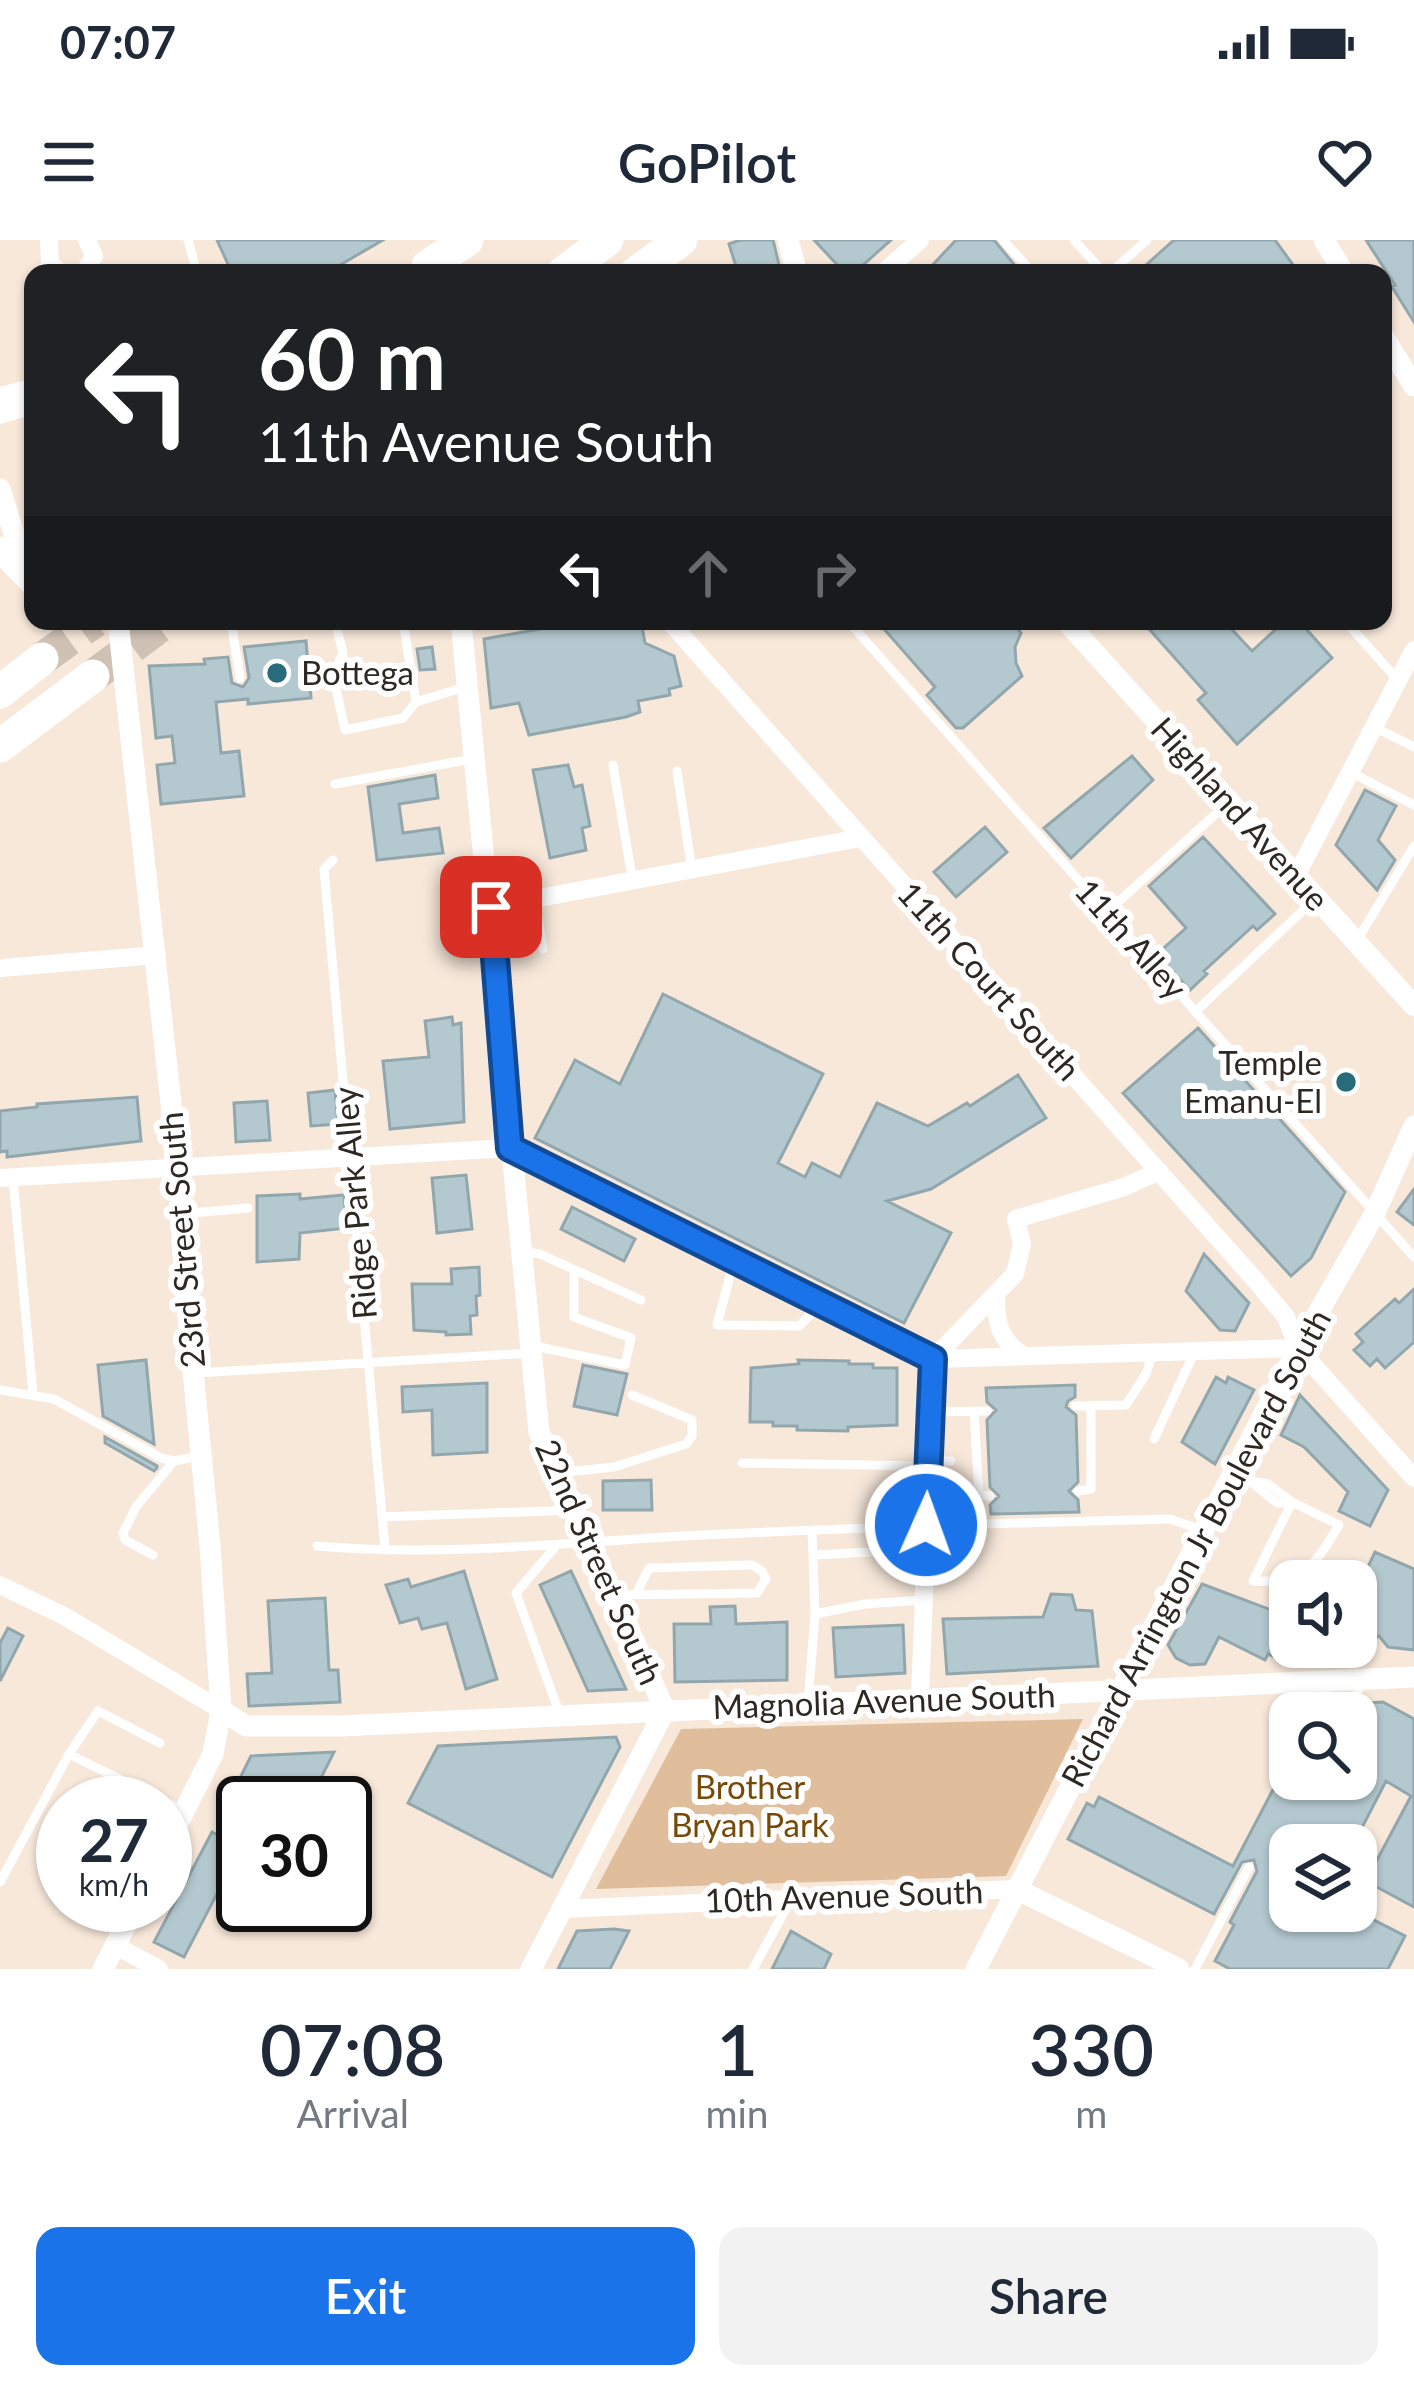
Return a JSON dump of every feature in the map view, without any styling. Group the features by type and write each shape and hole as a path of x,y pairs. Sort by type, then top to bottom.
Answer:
{"highway":[{"path":"425,260 467,240"},
{"path":"575,264 607,240"},
{"path":"0,692 42,659"},
{"path":"0,746 93,676"}],"street":[{"path":"893,264 920,240"},
{"path":"1392,351 1414,386"},
{"path":"0,489 24,566"},
{"path":"0,547 24,576"},
{"name":"23rd Street South","path":"119,630 178,1167 221,1710 213,1754 192,1795"},
{"name":"22nd Street South","path":"462,630 539,1432 589,1544 625,1594 665,1710 531,1969"},
{"name":"11th Court South","path":"677,630 1160,1171 1286,1317 1298,1348 1414,1478"},
{"name":"Highland Avenue","path":"1074,630 1414,1006"},
{"path":"1297,876 1414,650"},
{"path":"491,907 860,838"},
{"path":"0,968 157,955"},
{"name":"Richard Arrington Jr Boulevard South","path":"976,1969 1204,1531 1242,1476 1298,1348 1374,1215 1414,1126"},
{"path":"6,1177 510,1148 933,1359 1298,1348"},
{"path":"920,1699 933,1359 1016,1274 1022,1244 1016,1219 1124,1187 1160,1171"},
{"path":"996,1297 998,1329 1008,1346 1024,1356"},
{"path":"0,1585 65,1617 221,1710"},
{"name":"Magnolia Avenue South","path":"221,1710 246,1726 1414,1677"},
{"name":"10th Avenue South","path":"562,1909 1016,1889 1179,1969"},
{"path":"103,1969 123,1932"},
{"path":"116,1946 159,1969"}],"lane":[{"path":"1003,240 1025,264"},
{"path":"1074,240 1098,264"},
{"path":"1118,264 1148,240"},
{"path":"232,630 240,677"},
{"path":"337,630 343,653 333,675 345,730 403,718 416,702 468,686"},
{"path":"404,630 416,702"},
{"name":"11th Alley","path":"856,630 1414,1257"},
{"path":"1353,630 1397,679"},
{"path":"1372,727 1414,747"},
{"path":"335,784 476,758"},
{"path":"613,765 633,883"},
{"path":"677,771 692,871"},
{"path":"1350,772 1412,800"},
{"path":"1107,912 1229,802"},
{"path":"1356,942 1414,846"},
{"name":"Ridge Park Alley","path":"333,860 324,869 385,1549"},
{"path":"1196,1012 1316,898"},
{"path":"535,899 544,949"},
{"path":"6,1177 33,1394"},
{"path":"181,1214 248,1208"},
{"path":"521,1251 540,1254 641,1300"},
{"path":"734,1260 717,1325 800,1326 821,1304"},
{"path":"193,1373 531,1349 625,1365 631,1339 574,1317 574,1270"},
{"path":"1154,1439 1195,1351"},
{"path":"1075,1406 1126,1405 1154,1352"},
{"path":"0,1390 54,1399 161,1458 174,1461 201,1456"},
{"path":"558,1473 614,1468 686,1444 692,1420 632,1395"},
{"path":"1078,1490 1090,1489 1090,1406"},
{"path":"974,1411 983,1466 979,1495 990,1496"},
{"path":"931,1412 987,1411"},
{"path":"742,1463 929,1464 951,1460"},
{"path":"153,1555 125,1540 123,1533 136,1507 174,1461"},
{"path":"1077,1462 1091,1461"},
{"path":"1242,1476 1268,1484 1339,1525 1315,1565 1282,1582 1253,1581 1292,1502"},
{"path":"959,1524 958,1508 967,1509"},
{"path":"382,1517 574,1510"},
{"path":"317,1546 417,1552 812,1529 1169,1519 1204,1531"},
{"path":"813,1556 891,1551 892,1527"},
{"path":"808,1704 815,1614 812,1529"},
{"path":"555,1547 516,1593 560,1715"},
{"path":"752,1565 766,1580 757,1593 625,1594 649,1568 752,1565"},
{"path":"815,1614 924,1600"},
{"path":"1358,1692 1364,1679"},
{"path":"1325,1692 1330,1681"},
{"path":"0,1882 69,1754 98,1711 160,1743"},
{"path":"69,1754 113,1776"},
{"path":"1195,1969 1249,1867"},
{"path":"753,1969 783,1914 783,1898"}],"green space":[{"name":"Brother Bryan Park","path":"1083,1719 1006,1876 596,1889 681,1729"}],"building":[{"path":"217,240 383,240 342,264 228,264"},
{"path":"773,240 779,264 735,264 729,244"},
{"path":"814,240 891,240 864,264 837,264"},
{"path":"956,240 994,240 1014,264 933,264"},
{"path":"1174,240 1275,240 1292,264 1147,264"},
{"path":"1366,240 1414,240 1414,322 1392,287 1392,264 1381,264"},
{"path":"534,630 643,630 645,643 674,656 681,686 669,689 670,695 638,701 640,712 626,717 529,735 519,703 491,708 484,639"},
{"path":"885,630 1021,633 1015,647 1022,676 963,728 956,728 927,695 935,687"},
{"path":"1150,630 1232,630 1252,651 1275,630 1307,630 1332,658 1237,744 1198,700 1206,693"},
{"path":"306,641 311,698 216,702 221,753 239,751 244,796 161,804 157,765 175,763 172,736 156,738 149,666 205,664 204,659 228,657 232,683 243,687 249,678 244,647"},
{"path":"432,647 435,669 420,670 417,649"},
{"path":"1132,756 1153,780 1071,858 1044,828"},
{"path":"568,765 574,787 582,785 590,826 582,828 586,850 550,858 533,770"},
{"path":"435,775 438,798 399,804 403,833 439,828 443,853 377,860 368,787"},
{"path":"1365,790 1396,806 1378,840 1395,860 1377,890 1336,845"},
{"path":"985,827 1007,852 956,897 934,872"},
{"path":"1203,837 1275,914 1257,930 1253,926 1190,990 1157,954 1186,928 1149,886"},
{"path":"663,994 823,1074 778,1163 805,1177 812,1163 840,1177 877,1103 928,1126 1018,1075 1046,1118 931,1189 887,1201 951,1233 904,1323 535,1138 575,1060 620,1084"},
{"path":"452,1017 453,1025 461,1023 464,1122 390,1129 383,1061 429,1057 425,1021"},
{"path":"1198,1028 1345,1192 1311,1258 1291,1276 1123,1093"},
{"path":"335,1090 338,1124 311,1126 308,1093"},
{"path":"137,1097 141,1141 7,1157 7,1151 0,1152 0,1111"},
{"path":"267,1101 270,1140 236,1142 234,1103"},
{"path":"466,1175 472,1229 437,1233 432,1178"},
{"path":"1414,1189 1414,1225 1397,1212"},
{"path":"300,1194 300,1199 344,1195 347,1228 300,1233 299,1259 257,1262 257,1196"},
{"path":"572,1207 635,1239 624,1261 561,1229"},
{"path":"1204,1254 1249,1303 1235,1331 1220,1330 1186,1291"},
{"path":"479,1267 480,1295 476,1296 477,1315 470,1316 471,1334 414,1330 412,1284 452,1284 451,1269"},
{"path":"1414,1289 1414,1342 1385,1368 1377,1359 1370,1366 1354,1350 1363,1342 1356,1334 1395,1299 1399,1303"},
{"path":"146,1360 154,1444 103,1416 98,1365"},
{"path":"798,1360 897,1368 897,1425 797,1430 797,1426 750,1422 751,1368 799,1364"},
{"path":"583,1365 627,1374 617,1415 574,1406"},
{"path":"1216,1377 1226,1383 1228,1377 1254,1390 1215,1464 1182,1442"},
{"path":"487,1383 487,1452 433,1455 432,1410 403,1412 402,1387"},
{"path":"1075,1385 1075,1397 1066,1407 1076,1415 1078,1482 1069,1491 1078,1500 1079,1512 991,1514 990,1505 999,1496 990,1487 987,1420 996,1410 987,1402 986,1388"},
{"path":"1300,1395 1388,1490 1370,1526 1339,1511 1348,1492 1304,1447 1281,1435"},
{"path":"105,1437 157,1468 154,1471 105,1443"},
{"path":"651,1480 652,1510 603,1510 603,1481"},
{"path":"1375,1552 1414,1569 1414,1650 1388,1647 1377,1637 1377,1560 1371,1560"},
{"path":"464,1571 497,1679 466,1689 447,1623 422,1629 418,1618 400,1623 386,1585 408,1579 411,1587"},
{"path":"571,1571 626,1689 588,1691 540,1585"},
{"path":"1202,1584 1269,1609 1265,1660 1219,1637 1205,1664 1190,1665 1176,1658 1168,1645"},
{"path":"1051,1594 1072,1595 1076,1610 1092,1611 1098,1666 947,1674 943,1619 1043,1617"},
{"path":"325,1598 329,1670 338,1670 340,1702 249,1706 247,1674 272,1673 268,1601"},
{"path":"735,1606 736,1624 787,1622 787,1680 675,1682 674,1624 711,1624 710,1607"},
{"path":"903,1625 905,1673 836,1677 833,1628"},
{"path":"8,1628 23,1636 0,1681 0,1643"},
{"path":"1377,1702 1414,1719 1414,1907 1377,1887 1377,1860 1411,1796 1386,1781 1377,1798"},
{"path":"616,1737 620,1747 552,1877 408,1803 438,1746"},
{"path":"334,1752 322,1776 241,1776 251,1756"},
{"path":"1099,1797 1233,1866 1269,1797 1376,1800 1364,1824 1269,1824 1269,1932 1377,1932 1377,1922 1405,1936 1388,1969 1230,1969 1215,1961 1257,1871 1254,1860 1242,1862 1214,1914 1068,1839 1087,1803 1094,1807"},
{"path":"212,1832 216,1834 216,1896 184,1957 154,1942 159,1932 192,1932 192,1870"},
{"path":"577,1931 629,1931 610,1969 558,1969"},
{"path":"791,1931 831,1954 824,1969 772,1969"}],"tunnel":[{"path":"42,659 82,630"},
{"path":"93,676 155,630"}],"place":[{"name":"Bottega","path":"277,673"},
{"name":"Temple Emanu-El","path":"1346,1082"}],"route":[{"path":"491,907 510,1148 933,1359 926,1525"}]}
